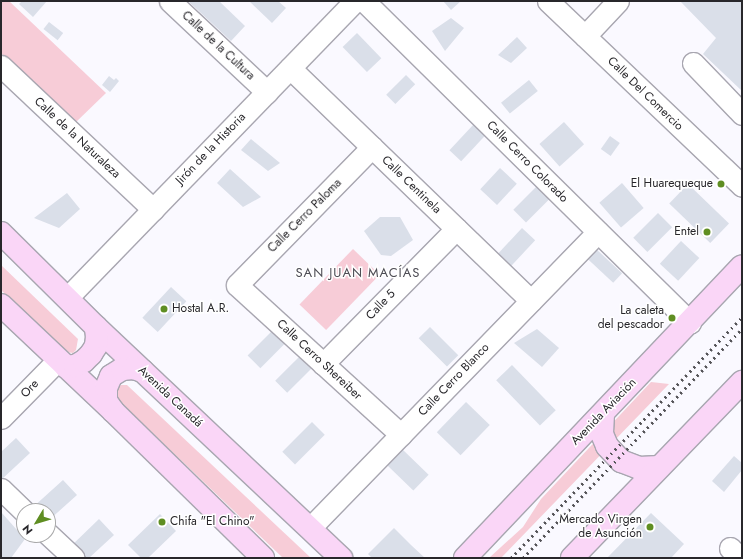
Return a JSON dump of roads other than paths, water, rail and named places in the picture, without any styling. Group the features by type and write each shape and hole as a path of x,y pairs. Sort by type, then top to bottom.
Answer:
{"main road":[{"name":"Avenida Canadá","path":"1,233 96,327 341,558"},
{"name":"Avenida Aviación","path":"465,558 742,266"},
{"path":"1,305 113,411 263,558"},
{"path":"62,363 76,366 91,354 96,346 98,337 96,327"},
{"path":"113,411 106,401 106,388 111,376 122,369 133,368 143,371"},
{"path":"572,558 742,382"},
{"path":"603,414 602,434 607,446 621,461 639,468 659,467"}],"street":[{"name":"Calle de la Cultura","path":"170,1 267,92"},
{"name":"Jirón de la Historia","path":"67,298 355,1"},
{"name":"Calle Cerro Colorado","path":"364,1 690,322"},
{"name":"Calle Del Comercio","path":"548,1 740,182"},
{"path":"585,36 618,1"},
{"path":"693,63 742,114"},
{"name":"Calle de la Naturaleza","path":"1,66 153,209"},
{"name":"Calle Centinela","path":"290,68 531,301"},
{"name":"Calle Cerro Paloma","path":"237,285 372,148"},
{"name":"Calle 5","path":"323,364 456,229"},
{"name":"Calle Cerro Blanco","path":"310,528 598,232"},
{"name":"Calle Cerro Shereiber","path":"237,285 401,435"},
{"name":"Ore","path":"1,418 62,363"},
{"path":"1,489 16,503"},
{"path":"56,541 74,558"}],"railway":[{"path":"511,558 742,317"},
{"path":"523,558 742,329"}],"place":[{"name":"El Huarequeque","path":"721,184"},
{"name":"Entel","path":"707,232"},
{"name":"Hostal A.R.","path":"164,309"},
{"name":"La caleta del pescador","path":"672,318"},
{"name":"Chifa \"El Chino\"","path":"162,522"},
{"name":"Mercado Virgen de Asunción","path":"650,527"}],"district":[{"name":"SAN JUAN MACÍAS","path":"358,273"}]}
